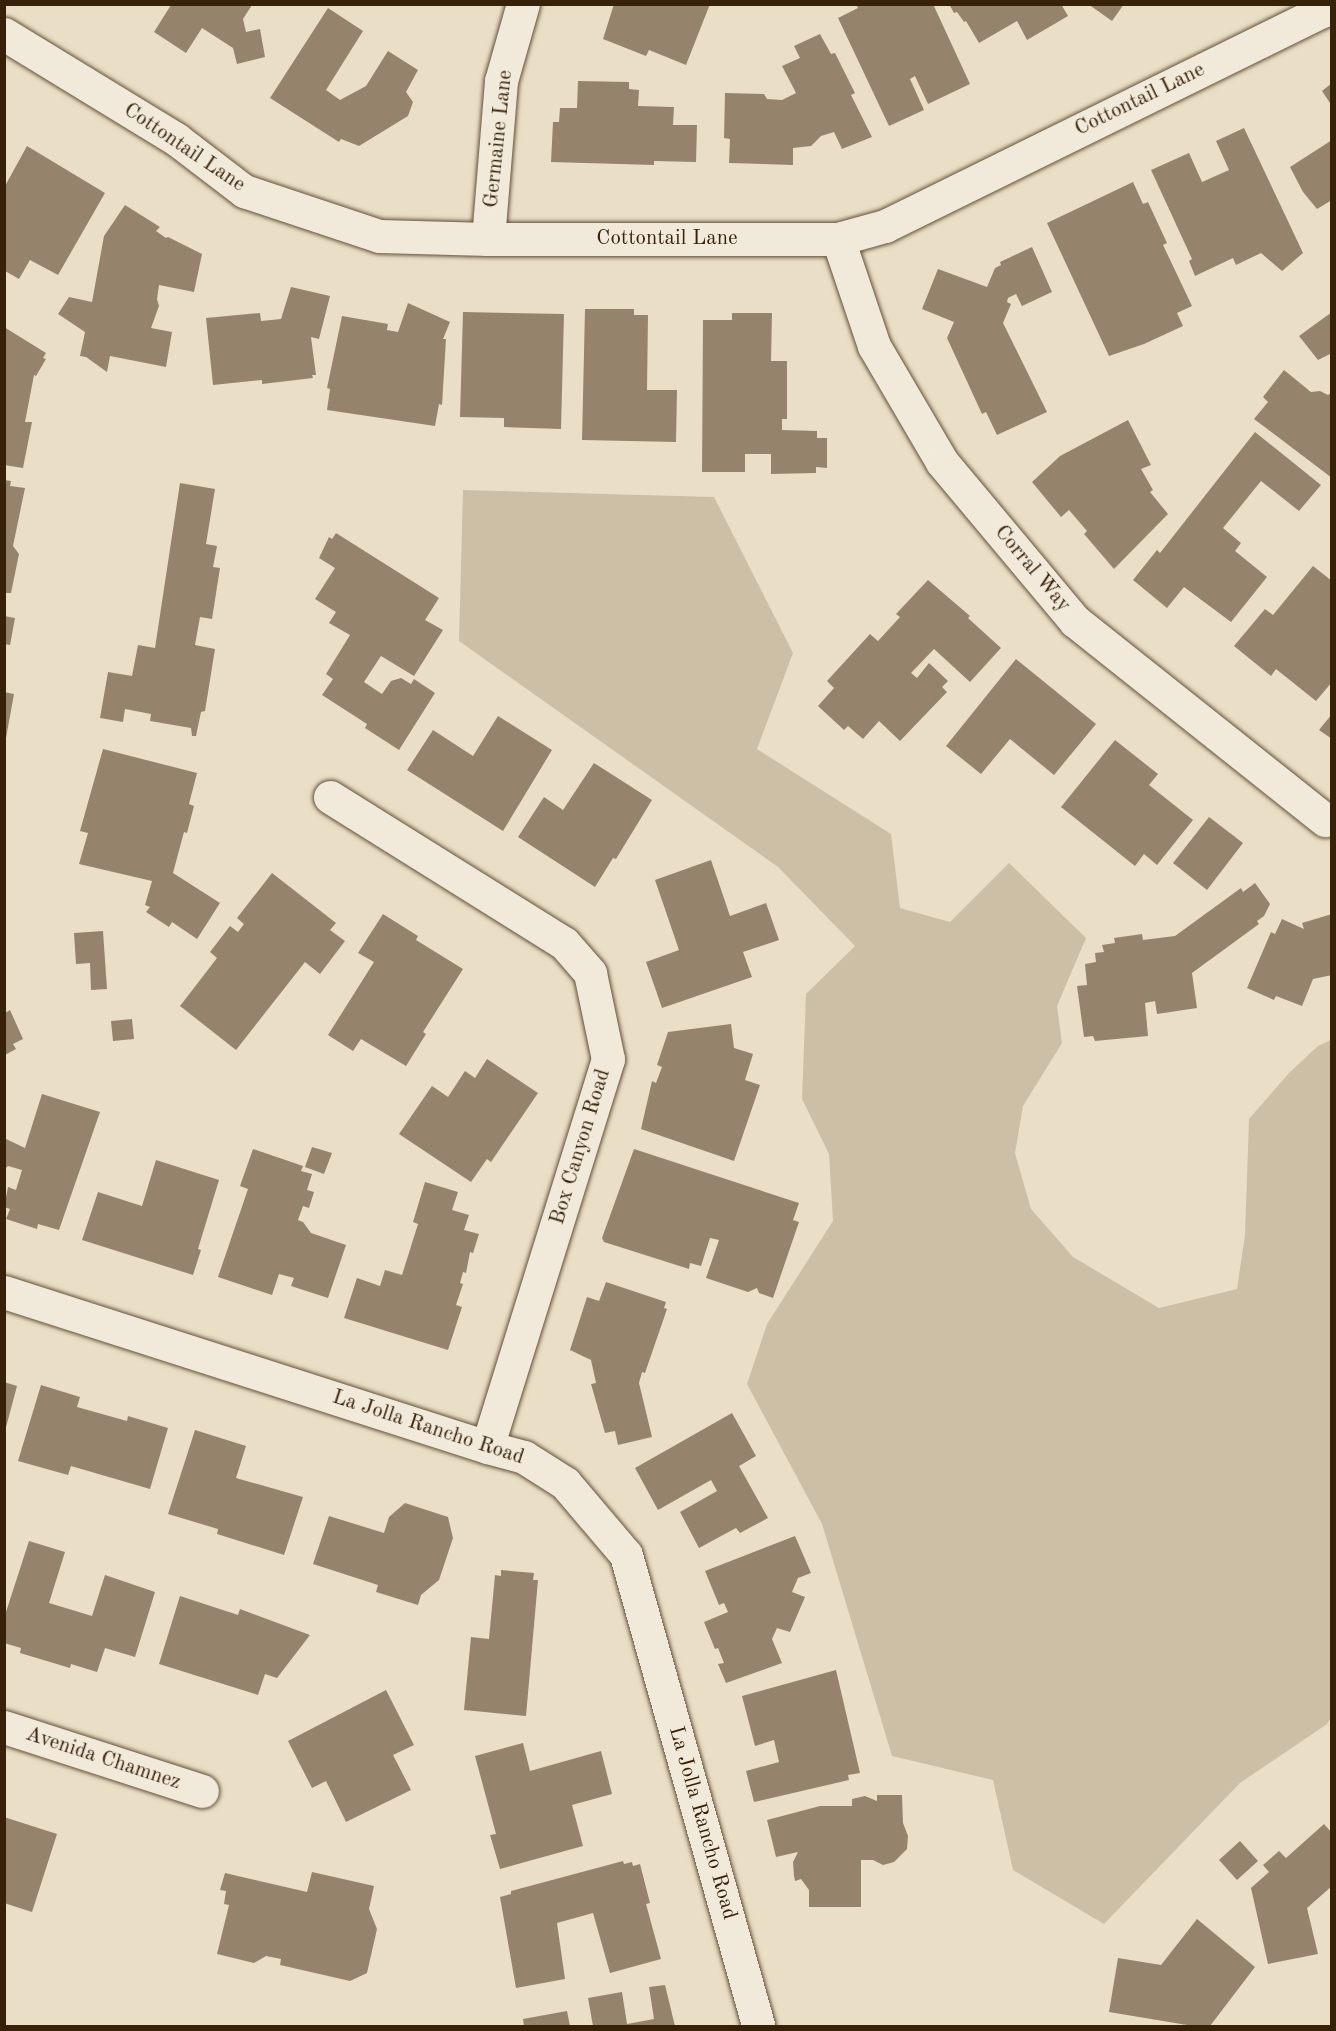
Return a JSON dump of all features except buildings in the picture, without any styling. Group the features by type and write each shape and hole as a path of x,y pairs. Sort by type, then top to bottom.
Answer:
{"street":[{"name":"Germaine Lane","path":"488,239 501,81 523,4"},
{"name":"Cottontail Lane","path":"4,34 176,139 244,191 379,236 488,239 838,239 885,226 1322,11 1330,4"},
{"name":"Corral Way","path":"838,239 874,346 950,471 1076,621 1325,820"},
{"name":"Box Canyon Road","path":"330,797 564,943 590,973 608,1059 487,1447"},
{"name":"La Jolla Rancho Road","path":"4,1292 524,1457 565,1483 626,1555 758,2026"},
{"name":"Avenida Chamnez","path":"4,1727 202,1791"}],"shaded area":[{"path":"463,490 714,497 793,653 757,749 891,834 900,908 950,922 1009,863 1086,938 1057,1006 1062,1043 1023,1106 1015,1153 1031,1209 1073,1257 1159,1308 1237,1289 1245,1235 1249,1119 1289,1073 1318,1046 1331,1040 1331,1718 1327,1724 1240,1783 1104,1924 1013,1870 993,1780 892,1756 822,1524 747,1384 767,1324 833,1221 829,1154 802,1099 806,994 855,946 778,867 459,641"}]}
